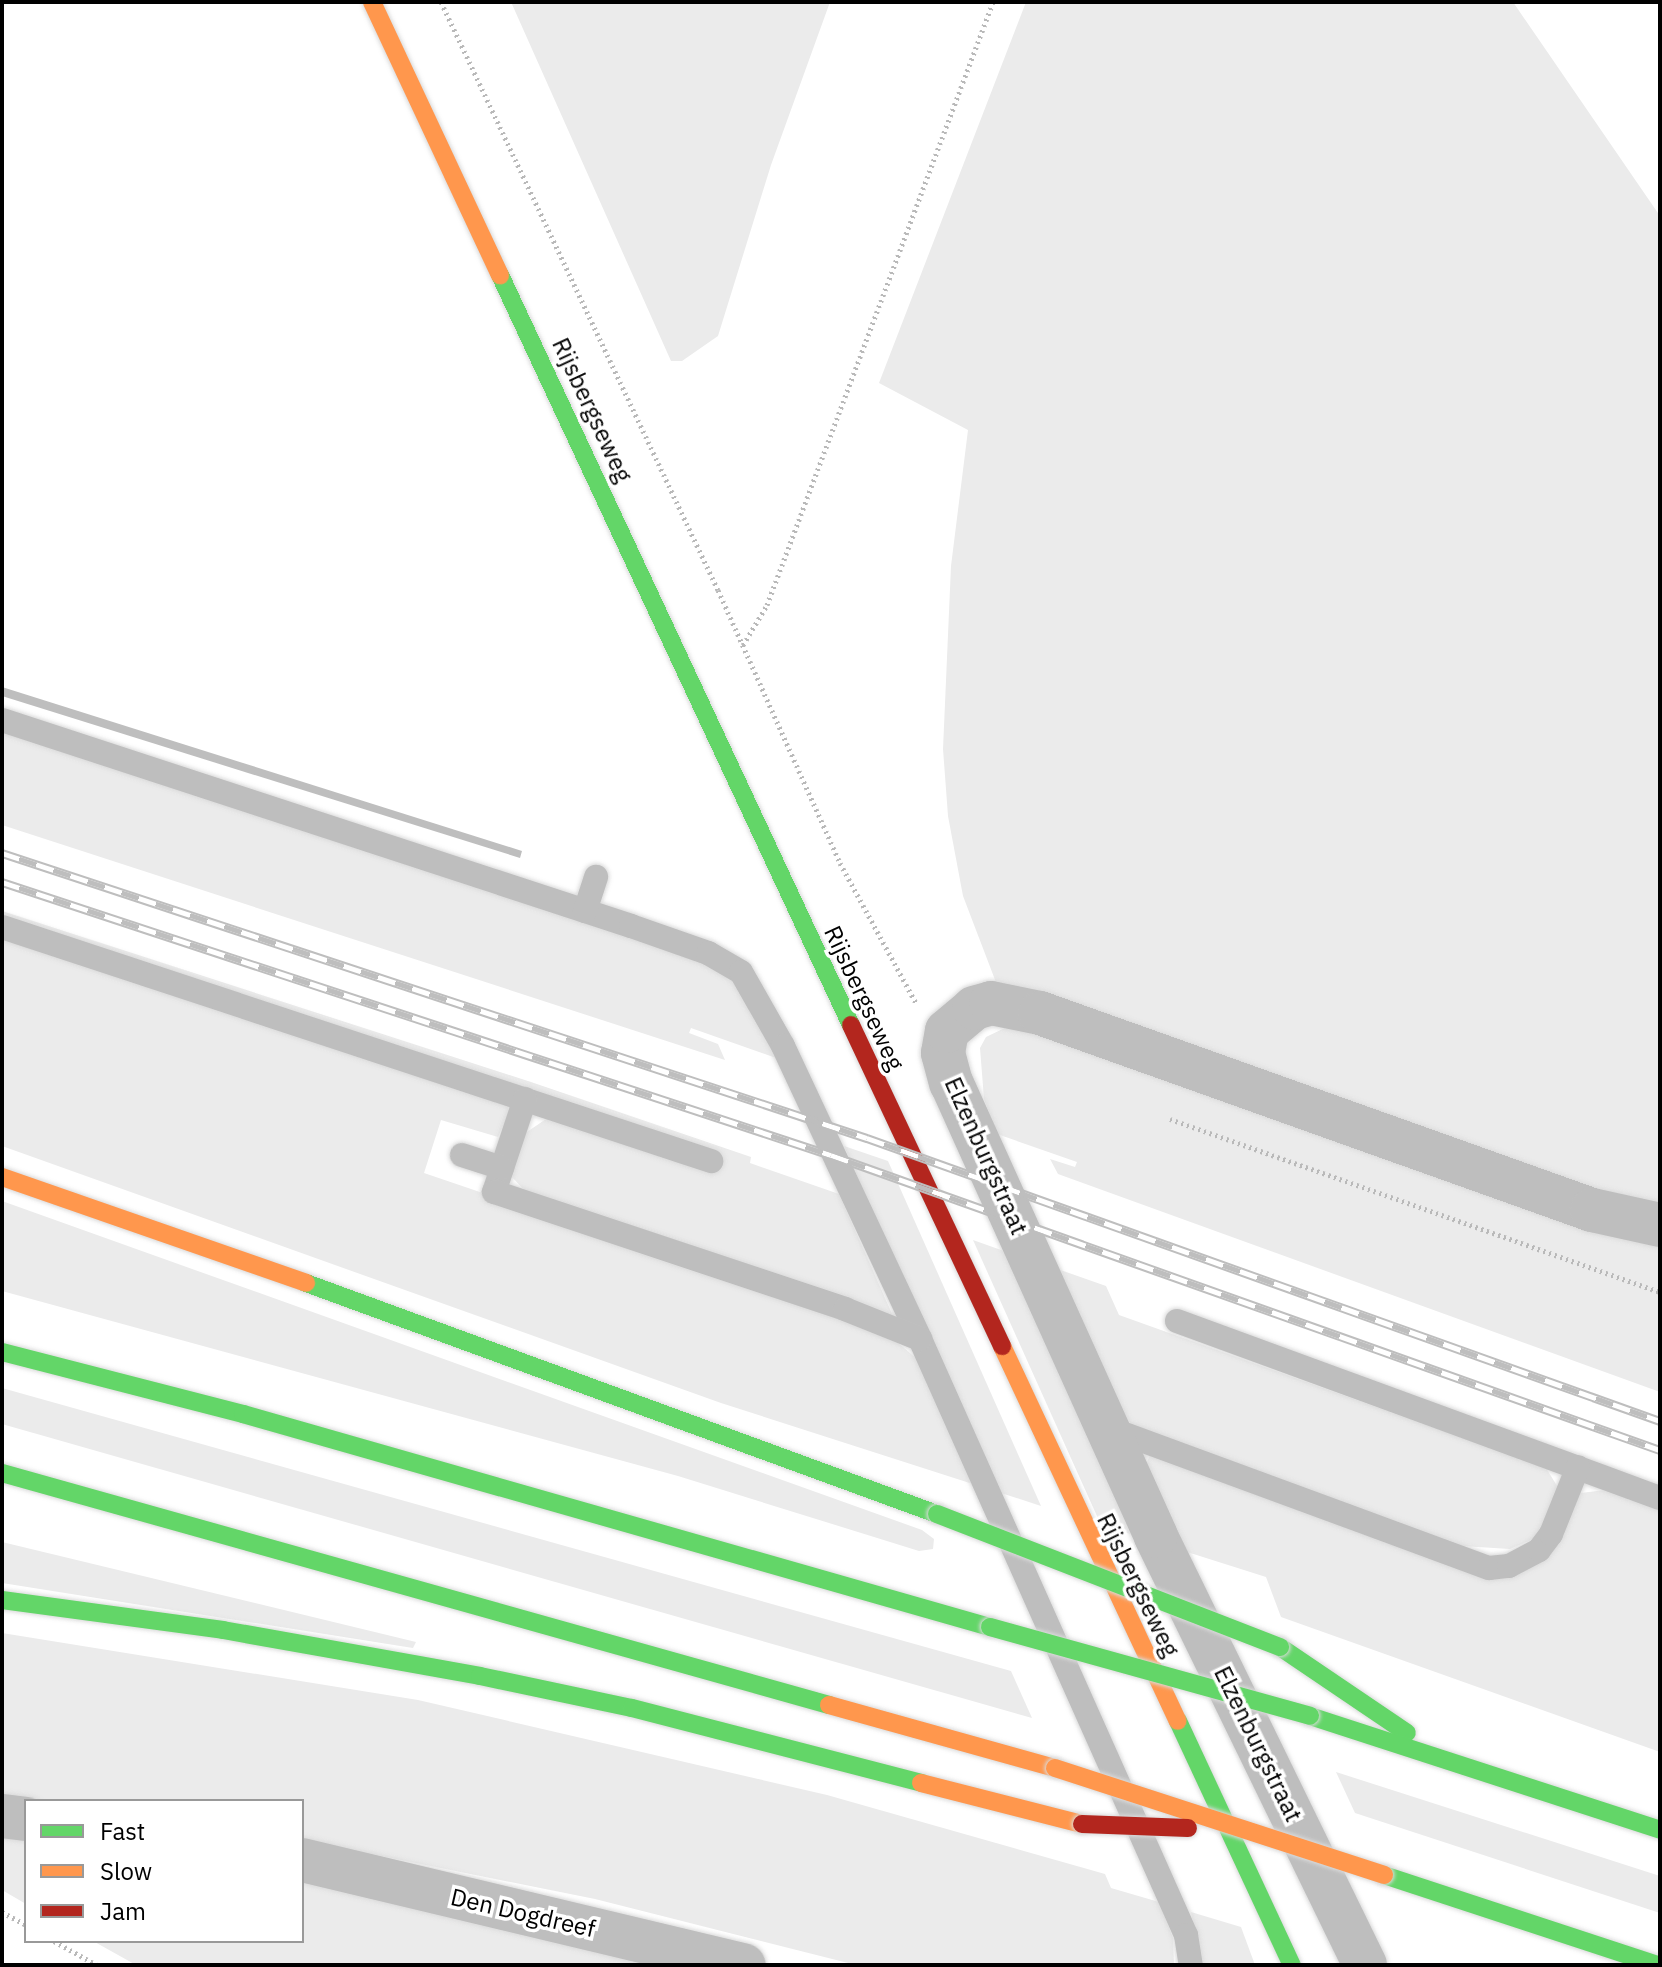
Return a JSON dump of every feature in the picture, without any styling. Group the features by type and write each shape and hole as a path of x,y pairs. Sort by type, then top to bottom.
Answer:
{"main road":[{"name":"Rijsbergseweg","path":"372,2 398,48 1055,1467 1292,1965"},
{"name":"Rijsbergseweg","path":"385,2 398,48"},
{"path":"2,1177 202,1245 937,1514 1280,1647 1446,1759"},
{"path":"2,1352 243,1414 1310,1716 1660,1830"},
{"path":"2,1473 1055,1768 1230,1829 1384,1875 1658,1965"},
{"path":"2,1600 223,1630 495,1679 632,1708 1082,1824 1230,1829"}],"street":[{"name":"Elzenburgstraat","path":"1365,1965 1156,1536 1111,1429 951,1083 943,1053 947,1031 974,1008 991,1003 1040,1013 1592,1210 1660,1225"},
{"path":"2,1816 24,1819"},
{"name":"Den Dogdreef","path":"304,1860 744,1965"}],"lane":[{"path":"2,720 585,911 708,953 741,972 783,1046 920,1339 1186,1935 1191,1965"},
{"path":"585,911 596,877"},
{"path":"2,927 711,1161"},
{"path":"525,1099 494,1192 802,1294 920,1339"},
{"path":"462,1155 502,1168"},
{"path":"1177,1321 1660,1498"},
{"path":"1111,1429 1489,1568 1509,1566 1539,1550 1551,1534 1578,1467"}],"path":[{"name":"Rijsbergseweg","path":"441,2 743,645 840,863 943,1053"},
{"path":"743,645 767,605 993,2"},
{"path":"1170,1119 1660,1292"},
{"path":"2,1912 24,1924"},
{"path":"58,1943 97,1965"}],"shaded area":[{"path":"511,2 830,2 771,165 718,336 682,361 671,361"},
{"path":"1026,2 1513,2 1660,216 1660,1212 997,985 963,896 948,816 943,749 951,566 968,430 879,383"},
{"path":"2,687 522,851 520,858 2,696"},
{"path":"2,728 702,960 734,979 782,1060 691,1028 689,1033 718,1044 725,1060 2,825"},
{"path":"2,911 531,1082 751,1157 750,1163 839,1194 897,1325 529,1195 510,1175 524,1134 549,1117 2,917"},
{"path":"2,939 508,1100 509,1113 498,1137 441,1120 424,1173 841,1315 897,1342 917,1359 979,1486 721,1403 2,1146"},
{"path":"1009,1026 1660,1237 1660,1392 1058,1174 1050,1159 1075,1167 1077,1162 997,1134 984,1099 980,1048 986,1037"},
{"path":"844,1146 888,1161 1041,1506 995,1491"},
{"path":"2,1201 922,1530 934,1539 933,1549 919,1551 678,1476 2,1291"},
{"path":"973,1240 1015,1255 1140,1537 1101,1525"},
{"path":"1052,1267 1106,1286 1119,1315 1546,1468 1559,1489 1548,1518 1533,1539 1510,1549 1462,1546 1131,1429"},
{"path":"2,1388 1011,1671 1032,1718 2,1424"},
{"path":"1150,1454 1517,1567 1573,1494 1605,1490 1660,1510 1660,1752 1281,1617 1266,1577 1184,1551 1145,1468"},
{"path":"2,1542 416,1642 413,1648 2,1583"},
{"path":"2,1633 418,1700 827,1795 1105,1874 1111,1888 1159,1902 1173,1938 1174,1965 856,1965 595,1899 304,1840 304,1799 33,1799 2,1794"},
{"path":"1336,1772 1660,1876 1660,1913 1355,1813"},
{"path":"2,1831 24,1835 24,1903 2,1890"},
{"path":"304,1879 693,1965 136,1965 97,1943 304,1943"},
{"path":"1191,1912 1241,1927 1255,1965 1201,1965"}],"railway":[{"path":"2,853 867,1138 1660,1421"},
{"path":"2,882 831,1155 1660,1450"}],"traffic: fast":[{"path":"500,275 851,1025"},
{"path":"306,1283 937,1514"},
{"path":"2,1352 243,1414 990,1627"},
{"path":"2,1473 829,1705"},
{"path":"937,1514 1280,1647"},
{"path":"2,1600 223,1630 480,1676 632,1708 921,1783"},
{"path":"990,1627 1310,1716"},
{"path":"1280,1647 1407,1733"},
{"path":"1310,1716 1660,1830"},
{"path":"1178,1721 1292,1965"},
{"path":"1384,1875 1658,1965"}],"traffic: slow":[{"path":"372,2 500,275"},
{"path":"2,1177 306,1283"},
{"path":"1002,1346 1178,1721"},
{"path":"829,1705 1055,1768"},
{"path":"1055,1768 1384,1875"},
{"path":"921,1783 1082,1824"}],"traffic: jam":[{"path":"851,1025 1002,1346"},
{"path":"1082,1824 1188,1828"}]}
